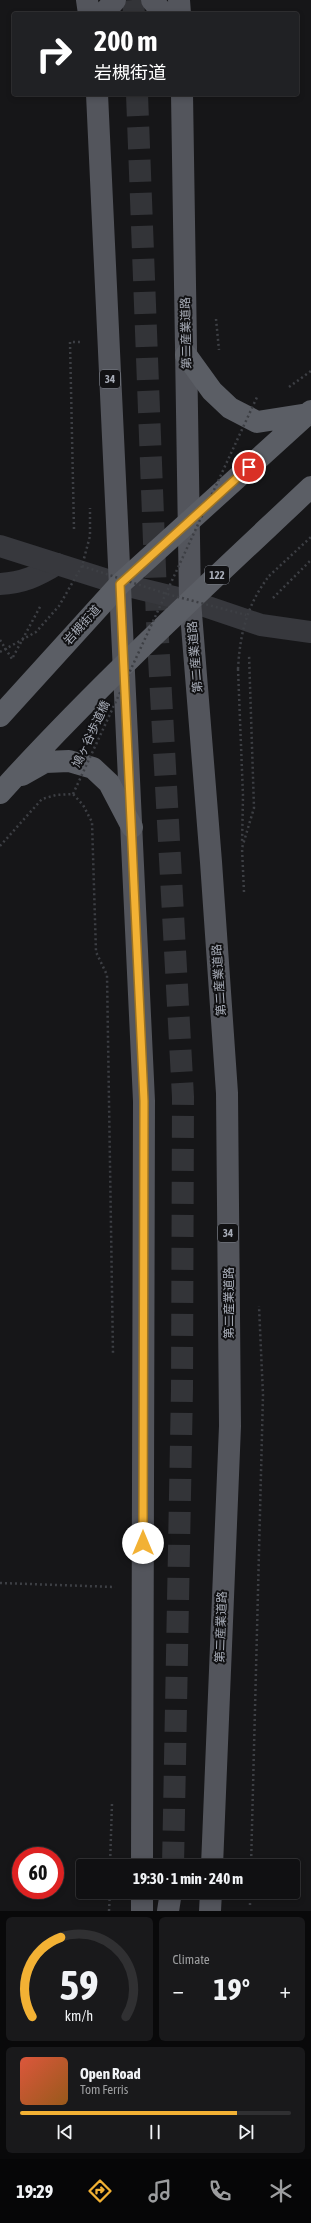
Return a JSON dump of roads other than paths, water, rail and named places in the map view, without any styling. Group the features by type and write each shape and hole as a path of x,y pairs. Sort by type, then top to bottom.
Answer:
{"highway":[{"path":"186,355 212,391 230,408 256,422 309,412"},
{"name":"岩槻街道","path":"0,716 120,584 309,412"},
{"name":"122","path":"4,788 48,740 124,664 311,487"},
{"path":"4,788 45,762 69,761 93,768 109,783 132,827"}],"main road":[{"path":"87,0 89,12"},
{"path":"105,12 115,0"},
{"path":"152,0 162,12"},
{"path":"179,0 180,12"},
{"name":"34","path":"97,96 144,1101 142,1859"},
{"name":"第二産業道路","path":"182,96 190,520 190,600 211,862 227,1093 230,1426 212,1859"},
{"path":"142,1899 142,1911"},
{"path":"168,1911 170,1899"},
{"path":"175,1899 176,1911"},
{"path":"210,1911 211,1899"}],"street":[{"path":"0,546 120,584 190,600 261,625 311,632"},
{"path":"0,584 18,583 37,576 57,564"}],"tunnel":[{"path":"133,0 134,12"},
{"path":"137,96 157,621 183,1097 182,1389 173,1859"}]}
